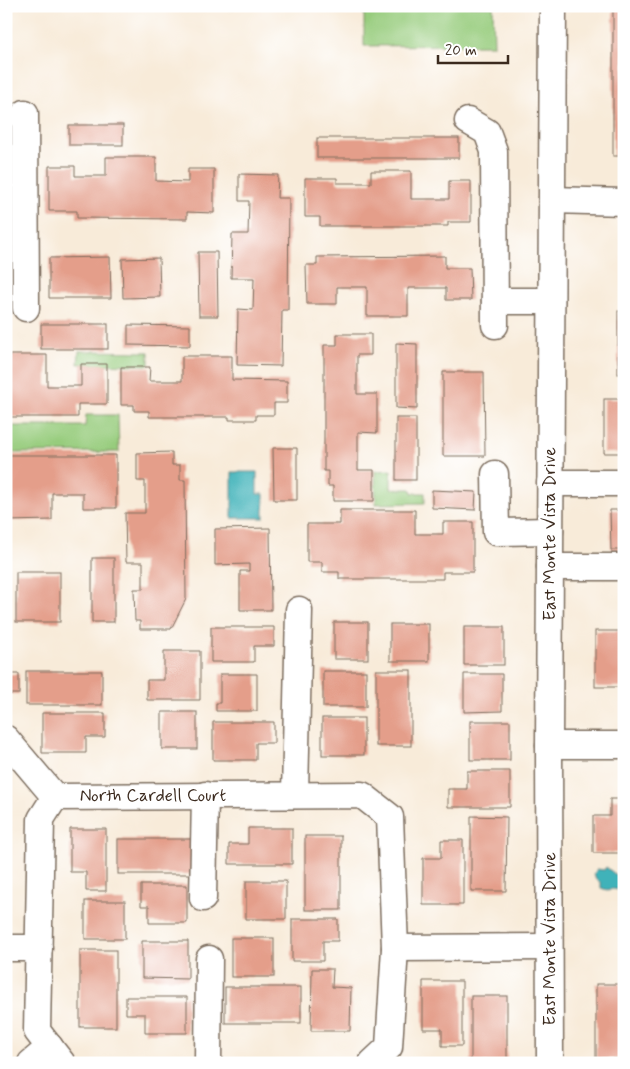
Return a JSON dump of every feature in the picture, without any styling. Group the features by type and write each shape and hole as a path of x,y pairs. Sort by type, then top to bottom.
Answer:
{"street":[{"name":"East Monte Vista Drive","path":"550,1063 549,745 553,6"},
{"path":"25,112 26,308"},
{"path":"468,122 487,132 494,151 495,313 551,301"},
{"path":"552,200 624,202"},
{"path":"495,474 496,532 550,531"},
{"path":"550,483 624,483"},
{"path":"550,567 624,567"},
{"path":"296,795 299,610"},
{"path":"6,739 55,797"},
{"path":"549,745 624,745"},
{"name":"North Cardell Court","path":"48,1058 37,1031 41,819 55,797 362,795 390,817 396,948 389,1047 372,1063"},
{"path":"203,898 205,796"},
{"path":"396,948 549,947"},
{"path":"6,948 39,948"},
{"path":"208,1063 209,958"}],"green space":[{"path":"364,6 493,6 494,45 364,46"},
{"path":"79,351 149,352 149,365 78,364"},
{"path":"86,415 118,415 119,452 6,453 6,426 85,426"},
{"path":"391,470 391,489 411,489 412,493 425,493 425,503 376,504 375,471"}],"water":[{"path":"232,472 257,472 257,494 264,494 264,518 232,518"},
{"path":"606,867 615,874 624,876 624,891 601,888 601,883 594,874 597,869 604,870"}],"building":[{"path":"613,6 624,6 624,156 613,156"},
{"path":"69,125 123,125 123,145 69,145"},
{"path":"317,138 459,138 459,158 317,158"},
{"path":"106,157 156,157 156,181 188,182 188,169 214,169 214,213 187,212 187,219 77,218 77,211 49,211 49,166 75,166 75,176 106,176"},
{"path":"371,171 411,171 411,199 449,199 449,181 471,181 471,222 448,222 448,226 320,226 320,217 305,217 305,178 337,178 337,183 371,183"},
{"path":"239,174 278,175 277,198 289,198 288,310 282,310 281,366 237,365 238,309 253,310 254,278 231,278 232,234 248,234 249,201 239,201"},
{"path":"620,217 624,217 624,253 622,252"},
{"path":"198,252 217,252 218,316 199,316"},
{"path":"445,256 445,268 470,268 471,300 446,300 446,288 408,288 408,316 367,316 367,287 337,287 337,304 307,304 306,265 317,265 317,257"},
{"path":"110,257 111,298 49,298 49,258"},
{"path":"159,258 160,297 123,298 122,259"},
{"path":"618,311 624,311 624,374 618,374"},
{"path":"41,324 108,324 108,349 41,349"},
{"path":"128,325 190,326 190,346 128,345"},
{"path":"337,334 371,334 371,355 357,355 357,394 377,394 377,433 358,432 358,470 374,470 374,501 333,501 333,486 328,486 328,471 324,471 324,345 337,345"},
{"path":"396,343 417,344 417,409 396,408"},
{"path":"6,355 47,355 47,386 81,386 81,364 107,364 107,404 78,404 78,417 6,417"},
{"path":"182,356 232,356 232,380 287,381 287,403 274,403 274,415 256,415 256,420 229,420 229,417 149,417 149,411 134,411 134,405 121,405 121,367 150,367 149,381 182,381"},
{"path":"443,372 484,372 485,456 443,456"},
{"path":"604,399 624,399 624,453 604,453"},
{"path":"396,418 416,418 416,480 396,480"},
{"path":"273,448 297,448 297,500 274,500"},
{"path":"172,452 172,465 180,465 180,480 185,480 186,599 171,629 140,629 140,621 135,621 134,589 143,589 143,562 126,562 125,513 145,513 145,481 137,481 137,453"},
{"path":"6,455 116,455 116,508 83,508 83,493 52,493 52,520 7,521"},
{"path":"432,490 476,492 475,510 432,508"},
{"path":"340,510 415,510 415,534 443,534 443,522 473,522 473,572 443,572 443,579 339,579 339,572 322,572 322,562 307,562 307,524 340,524"},
{"path":"610,510 624,510 624,550 611,550"},
{"path":"270,528 271,610 240,610 240,571 249,571 249,564 215,565 215,529"},
{"path":"92,558 114,558 114,622 92,622"},
{"path":"16,572 60,572 60,622 16,622"},
{"path":"334,622 368,622 368,659 334,659"},
{"path":"390,624 429,624 429,661 390,661"},
{"path":"211,627 274,627 274,646 254,646 254,662 211,662"},
{"path":"464,627 504,627 504,665 464,665"},
{"path":"595,631 624,631 624,687 595,687"},
{"path":"164,651 200,651 200,700 147,700 147,680 164,680"},
{"path":"376,670 411,670 411,746 376,746"},
{"path":"26,671 102,671 102,705 26,705"},
{"path":"323,671 366,671 366,707 323,707"},
{"path":"6,674 19,674 19,694 6,694"},
{"path":"220,674 257,674 257,711 216,711 216,703 220,703"},
{"path":"464,674 502,674 502,711 464,712"},
{"path":"162,712 197,712 197,749 162,749"},
{"path":"42,713 105,713 105,737 86,737 86,753 42,753"},
{"path":"322,718 364,718 364,755 322,755"},
{"path":"470,721 510,721 510,760 470,760"},
{"path":"213,722 274,722 274,743 256,743 256,760 213,760"},
{"path":"467,771 510,771 510,807 448,807 448,789 467,789"},
{"path":"610,799 624,799 624,853 593,853 593,816 610,816"},
{"path":"471,816 507,817 506,891 471,891"},
{"path":"248,828 292,828 292,864 229,864 229,844 248,844"},
{"path":"70,829 106,829 106,891 86,891 86,872 70,872"},
{"path":"305,836 341,836 341,910 305,910"},
{"path":"118,839 193,839 193,874 118,874"},
{"path":"441,840 463,840 463,905 423,905 423,858 441,858"},
{"path":"246,881 286,881 286,919 246,919"},
{"path":"141,885 187,885 187,923 149,923 149,906 141,906"},
{"path":"85,901 125,901 125,939 85,939"},
{"path":"292,919 338,919 338,941 323,941 323,961 292,961"},
{"path":"231,938 274,938 274,977 231,977"},
{"path":"142,941 188,941 188,979 142,978"},
{"path":"80,950 116,950 116,1027 80,1027"},
{"path":"312,969 333,969 332,987 351,988 350,1031 311,1031"},
{"path":"423,981 462,981 462,1046 442,1046 442,1029 423,1029"},
{"path":"596,984 624,984 624,1059 596,1059"},
{"path":"225,987 301,987 301,1023 225,1023"},
{"path":"471,996 507,996 507,1063 471,1063"},
{"path":"126,997 187,997 187,1033 145,1033 145,1014 126,1014"}]}
